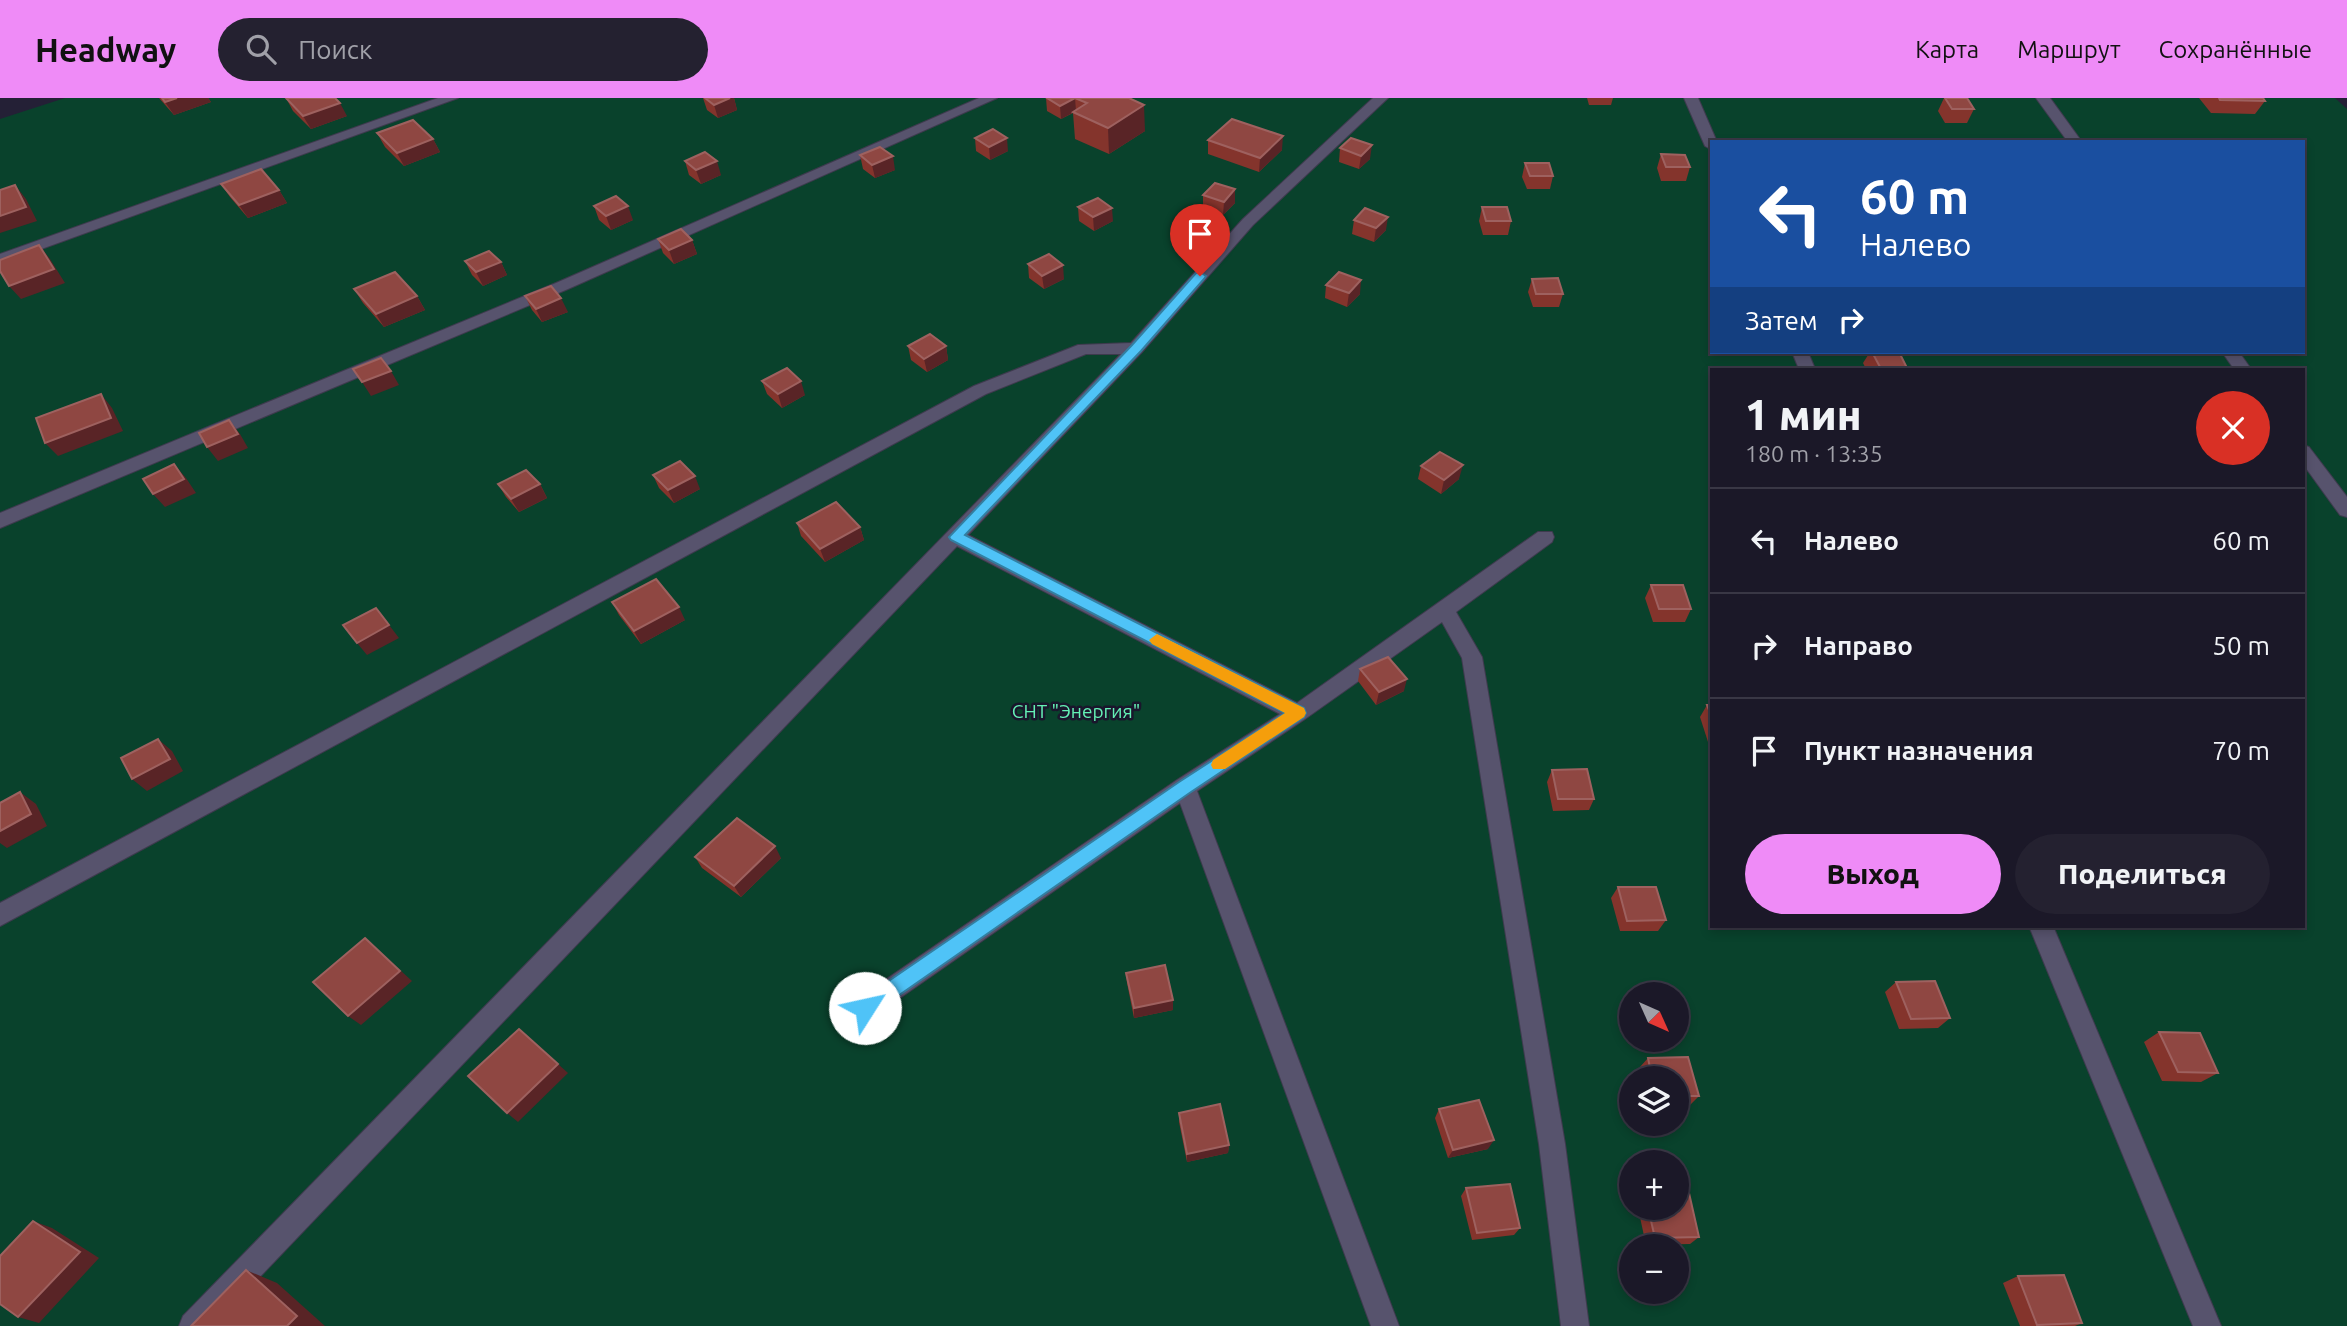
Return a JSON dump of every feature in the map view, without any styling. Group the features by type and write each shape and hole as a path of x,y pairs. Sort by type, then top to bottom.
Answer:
{"lane":[{"path":"0,259 451,98"},
{"path":"0,521 562,286 990,98"},
{"path":"193,1326 956,537 1136,348 1248,222 1381,98"},
{"path":"1691,98 1710,141"},
{"path":"2043,98 2074,140"},
{"path":"0,915 980,390 1084,349 1136,348"},
{"path":"2232,354 2242,368"},
{"path":"2305,454 2347,510"},
{"path":"956,537 1298,713"},
{"path":"865,1008 1185,787 1298,713 1445,611 1545,537"},
{"path":"1445,611 1472,657 1552,1144 1575,1326"},
{"path":"1185,787 1385,1326"},
{"path":"2042,928 2207,1326"}],"green space":[{"name":"СНТ \"Энергия\"","path":"65,98 2335,98 2347,109 2347,1326 0,1326 0,119"}],"building":[{"path":"286,98 335,98 340,103 303,116"},
{"path":"705,98 730,98 714,105"},
{"path":"1047,98 1075,98 1060,106"},
{"path":"1075,98 1129,98 1144,105 1108,128 1073,112 1087,103"},
{"path":"1945,98 1967,98 1974,109 1952,109"},
{"path":"2219,98 2263,98 2265,101 2220,100"},
{"path":"1232,119 1283,136 1260,158 1208,140"},
{"path":"413,120 433,139 397,153 377,133"},
{"path":"993,129 1007,138 989,147 975,138"},
{"path":"1351,138 1372,145 1361,156 1340,148"},
{"path":"880,147 893,156 872,165 860,155"},
{"path":"705,152 717,161 696,170 685,161"},
{"path":"1661,154 1685,155 1690,167 1666,167"},
{"path":"1525,163 1549,163 1553,176 1530,176"},
{"path":"261,169 279,190 239,205 221,184"},
{"path":"1215,183 1235,189 1224,202 1203,195"},
{"path":"15,185 26,207 0,216 0,190"},
{"path":"616,196 628,206 606,216 594,206"},
{"path":"1098,198 1112,208 1093,217 1078,207"},
{"path":"1482,207 1507,207 1511,221 1486,221"},
{"path":"1365,208 1388,217 1376,228 1354,220"},
{"path":"681,229 692,240 669,250 658,239"},
{"path":"39,245 54,269 9,286 0,271 0,260"},
{"path":"489,251 501,262 476,272 465,261"},
{"path":"1049,254 1063,265 1042,276 1028,264"},
{"path":"395,272 417,296 376,314 354,289"},
{"path":"1339,272 1361,280 1349,293 1326,285"},
{"path":"1558,278 1563,294 1536,294 1532,279"},
{"path":"551,286 561,298 536,309 525,296"},
{"path":"930,334 946,346 924,359 908,346"},
{"path":"1873,354 1900,354 1907,368 1880,367"},
{"path":"381,358 391,371 362,382 353,369"},
{"path":"787,368 801,381 778,394 762,381"},
{"path":"101,394 111,418 45,443 36,418"},
{"path":"229,420 238,434 207,447 199,433"},
{"path":"1440,452 1463,465 1444,480 1421,466"},
{"path":"680,461 695,476 668,490 653,475"},
{"path":"174,464 184,479 153,494 143,479"},
{"path":"526,470 540,484 511,499 498,484"},
{"path":"836,502 860,527 820,549 797,523"},
{"path":"656,579 679,607 634,631 612,602"},
{"path":"1651,585 1683,585 1691,609 1659,609"},
{"path":"376,608 389,625 357,643 343,625"},
{"path":"1388,657 1407,679 1379,692 1360,669"},
{"path":"158,739 170,759 132,779 121,758"},
{"path":"1587,769 1594,799 1558,799 1552,770"},
{"path":"20,792 31,814 0,831 0,803"},
{"path":"737,818 775,846 734,886 695,857"},
{"path":"1618,887 1656,887 1666,920 1627,921"},
{"path":"365,938 400,971 348,1016 313,982"},
{"path":"1165,965 1173,1000 1134,1008 1126,973"},
{"path":"1935,981 1950,1018 1911,1019 1896,982"},
{"path":"519,1029 558,1064 507,1113 468,1076"},
{"path":"2159,1032 2200,1033 2218,1073 2178,1072"},
{"path":"1688,1057 1699,1096 1689,1096 1689,1066 1650,1066 1648,1058"},
{"path":"1479,1100 1494,1140 1453,1150 1439,1109"},
{"path":"1220,1104 1229,1145 1187,1154 1179,1113"},
{"path":"1510,1184 1520,1228 1477,1233 1466,1188"},
{"path":"1689,1193 1699,1237 1689,1237 1689,1234 1654,1234 1651,1220 1689,1220"},
{"path":"33,1221 80,1252 18,1317 0,1304 0,1256"},
{"path":"246,1270 297,1316 287,1326 191,1326"},
{"path":"2064,1275 2082,1323 2037,1325 2018,1276"}],"slow traffic":[{"path":"1157,640 1298,713 1219,765"}],"route":[{"path":"865,1008 1185,787 1298,713 956,537 1136,348 1200,276"}]}
